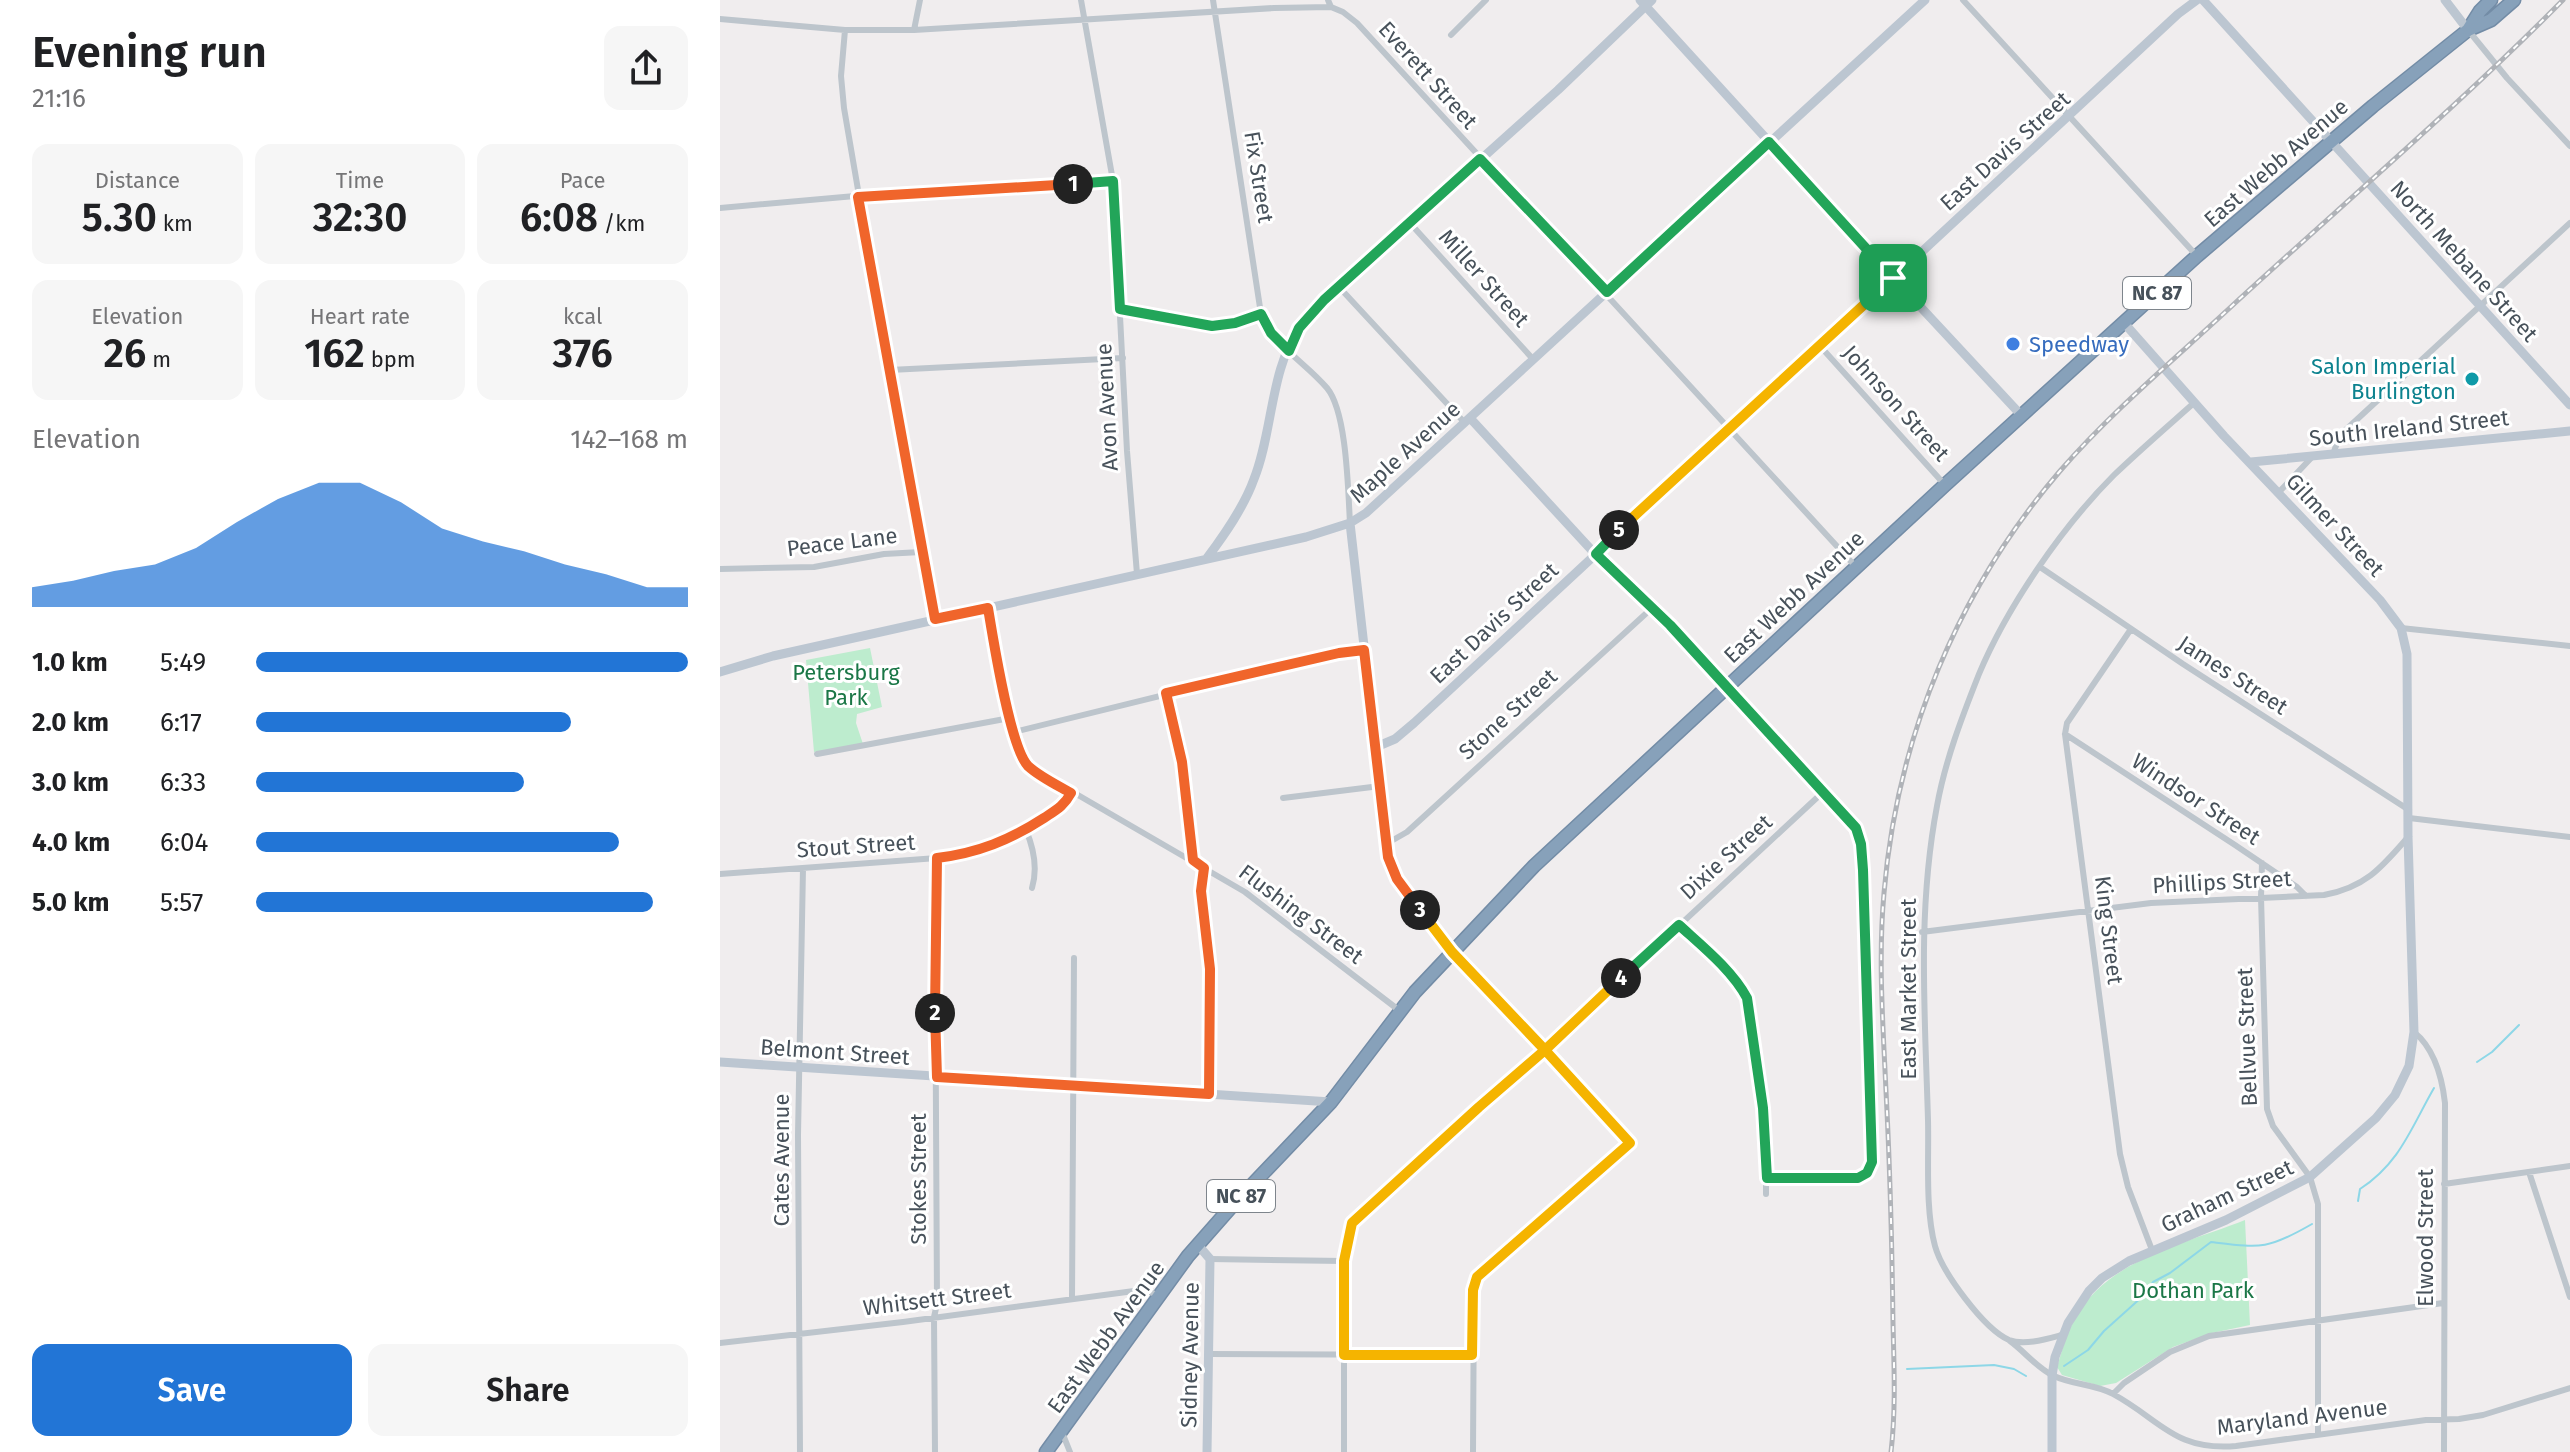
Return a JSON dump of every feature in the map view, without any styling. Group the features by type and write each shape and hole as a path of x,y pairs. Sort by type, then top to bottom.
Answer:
{"highway":[{"name":"East Webb Avenue","path":"2468,30 2491,0"},
{"name":"East Webb Avenue","path":"1046,1452 1158,1295 1198,1245 1331,1102 1400,1011 1534,866 2197,256 2332,140 2468,30 2491,20 2514,0"}],"street":[{"path":"914,30 920,0"},
{"name":"Avon Avenue","path":"1081,0 1113,181 1137,574"},
{"name":"Fix Street","path":"1213,0 1261,314 1271,333 1327,388 1337,405 1348,482 1350,523"},
{"path":"1451,35 1486,0"},
{"name":"Maple Avenue","path":"720,672 773,656 1295,540 1350,523 1366,513 1925,0"},
{"path":"1963,0 2197,256"},
{"name":"East Davis Street","path":"1376,747 1395,739 2178,14 2197,0"},
{"name":"North Mebane Street","path":"2203,0 2570,405"},
{"path":"2445,0 2507,78 2570,146"},
{"path":"1207,558 1243,504 1255,478 1278,378 1299,328 1409,222 1549,99 1646,2 1769,142 2021,415"},
{"path":"720,19 845,30 914,30 1330,4"},
{"name":"Everett Street","path":"1330,4 1357,23 1856,567"},
{"path":"845,30 841,86 858,197 935,619"},
{"path":"720,208 1113,181"},
{"name":"Miller Street","path":"1409,222 1532,358"},
{"path":"2334,452 2339,436 2570,223"},
{"path":"1339,287 1652,608 1856,828 1863,870 1870,1170 1858,1178 1767,1178"},
{"path":"1120,309 1212,326 1235,323 1261,314"},
{"name":"Gilmer Street","path":"2125,324 2380,600 2401,628"},
{"name":"Johnson Street","path":"1820,346 1945,485"},
{"path":"890,370 1123,358"},
{"name":"East Market Street","path":"2052,1376 1969,1303 1946,1271 1935,1246 1929,1170 1922,932 1937,807 1950,755 1980,671 2023,592 2081,512 2113,477 2195,402"},
{"name":"South Ireland Street","path":"2251,462 2570,431"},
{"path":"2280,491 2313,456"},
{"path":"1350,523 1385,841 1397,879 1452,952 1630,1143 1477,1277 1473,1290 1473,1452"},
{"name":"Peace Lane","path":"720,569 814,567 884,554 921,552"},
{"name":"James Street","path":"2040,567 2409,814 2570,837"},
{"name":"Flushing Street","path":"988,608 1010,718 1019,751 1028,766 1245,892 1400,1011"},
{"name":"Stone Street","path":"1385,841 1407,832 1652,608"},
{"path":"2401,628 2570,646"},
{"name":"Graham Street","path":"2052,1452 2052,1376 2062,1335 2081,1303 2102,1278 2129,1261 2226,1220 2310,1177 2366,1130 2395,1095 2409,1066 2414,1032 2408,837 2408,673 2406,644 2401,628"},
{"path":"2065,734 2067,723 2131,629"},
{"path":"1014,732 1166,693 1364,650"},
{"path":"1166,693 1182,762 1193,860"},
{"path":"817,754 958,725 1010,718"},
{"name":"Windsor Street","path":"2065,734 2262,863 2306,896"},
{"name":"King Street","path":"2065,734 2120,1154 2128,1187 2152,1250"},
{"path":"1283,798 1380,786"},
{"name":"Stout Street","path":"720,874 937,858 987,848 1026,830 1062,807 1071,793"},
{"name":"Dixie Street","path":"1344,1452 1344,1261 1350,1228 1355,1219 1545,1050 1822,793"},
{"path":"1026,830 1036,875 1032,888"},
{"name":"Phillips Street","path":"1922,932 2151,903 2306,896 2345,891 2366,881 2408,837"},
{"name":"Stokes Street","path":"935,1452 937,858"},
{"name":"Bellvue Street","path":"2262,863 2267,1109 2273,1126 2310,1177 2320,1221 2318,1434"},
{"name":"Cates Avenue","path":"800,1452 803,868"},
{"path":"1204,868 1201,891 1210,969 1209,1094"},
{"path":"1679,925 1703,947 1747,998 1763,1108 1766,1194"},
{"path":"1072,1299 1074,958"},
{"name":"Elwood Street","path":"2414,1032 2428,1046 2444,1092 2444,1452"},
{"name":"Belmont Street","path":"720,1062 1331,1102"},
{"path":"2444,1184 2570,1166"},
{"path":"2529,1172 2570,1297"},
{"path":"1198,1245 1210,1259 1344,1261"},
{"name":"Sidney Avenue","path":"1207,1452 1210,1259"},
{"name":"Whitsett Street","path":"720,1343 1134,1291 1158,1295"},
{"path":"2113,1394 2158,1359 2189,1343 2230,1332 2443,1303"},
{"path":"2009,1340 2031,1341 2062,1335"},
{"path":"1209,1354 1472,1355"},
{"name":"Maryland Avenue","path":"2052,1376 2113,1394 2168,1433 2209,1447 2483,1415 2570,1388"},
{"path":"1062,1432 1070,1452"}],"green space":[{"name":"Petersburg Park","path":"870,648 882,707 857,714 856,723 863,744 814,752 806,660"},
{"name":"Dothan Park","path":"2245,1220 2250,1325 2212,1333 2173,1347 2116,1383 2100,1386 2062,1375 2057,1367 2071,1326 2088,1299 2106,1282 2149,1256"}],"waterway":[{"path":"2477,1062 2492,1052 2519,1025"},
{"path":"2358,1201 2360,1189 2395,1156 2434,1088"},
{"path":"2064,1366 2088,1350 2143,1296 2153,1282 2211,1242 2263,1245 2284,1239 2312,1224"},
{"path":"1907,1369 1994,1365 2014,1369 2026,1376"}],"railway":[{"path":"1891,1452 1894,1371 1882,992 1884,893 1891,835 1903,778 1919,722 1963,616 1991,565 2024,517 2060,471 2101,427 2442,116 2563,0"}],"place":[{"name":"Speedway","path":"2013,344"},
{"name":"Salon Imperial Burlington","path":"2472,379"}],"route":[{"path":"1893,278 1629,520 1596,554 1620,581 1670,625 1856,828 1863,870 1872,1162 1864,1176 1767,1178 1766,1131 1747,998 1703,947 1679,925 1545,1050 1630,1143 1477,1277 1473,1290 1472,1355 1344,1355 1344,1261 1352,1223 1545,1050 1452,952 1393,871 1383,826 1364,650 1166,693 1187,790 1193,860 1204,868 1201,891 1210,969 1209,1094 937,1077 937,858 987,848 1016,836 1062,807 1071,793 1028,766 1019,751 988,608 935,619 858,197 1113,181 1120,309 1212,326 1235,323 1261,314 1271,333 1289,351 1299,328 1324,300 1480,159 1607,292 1769,142 1893,278"}]}
